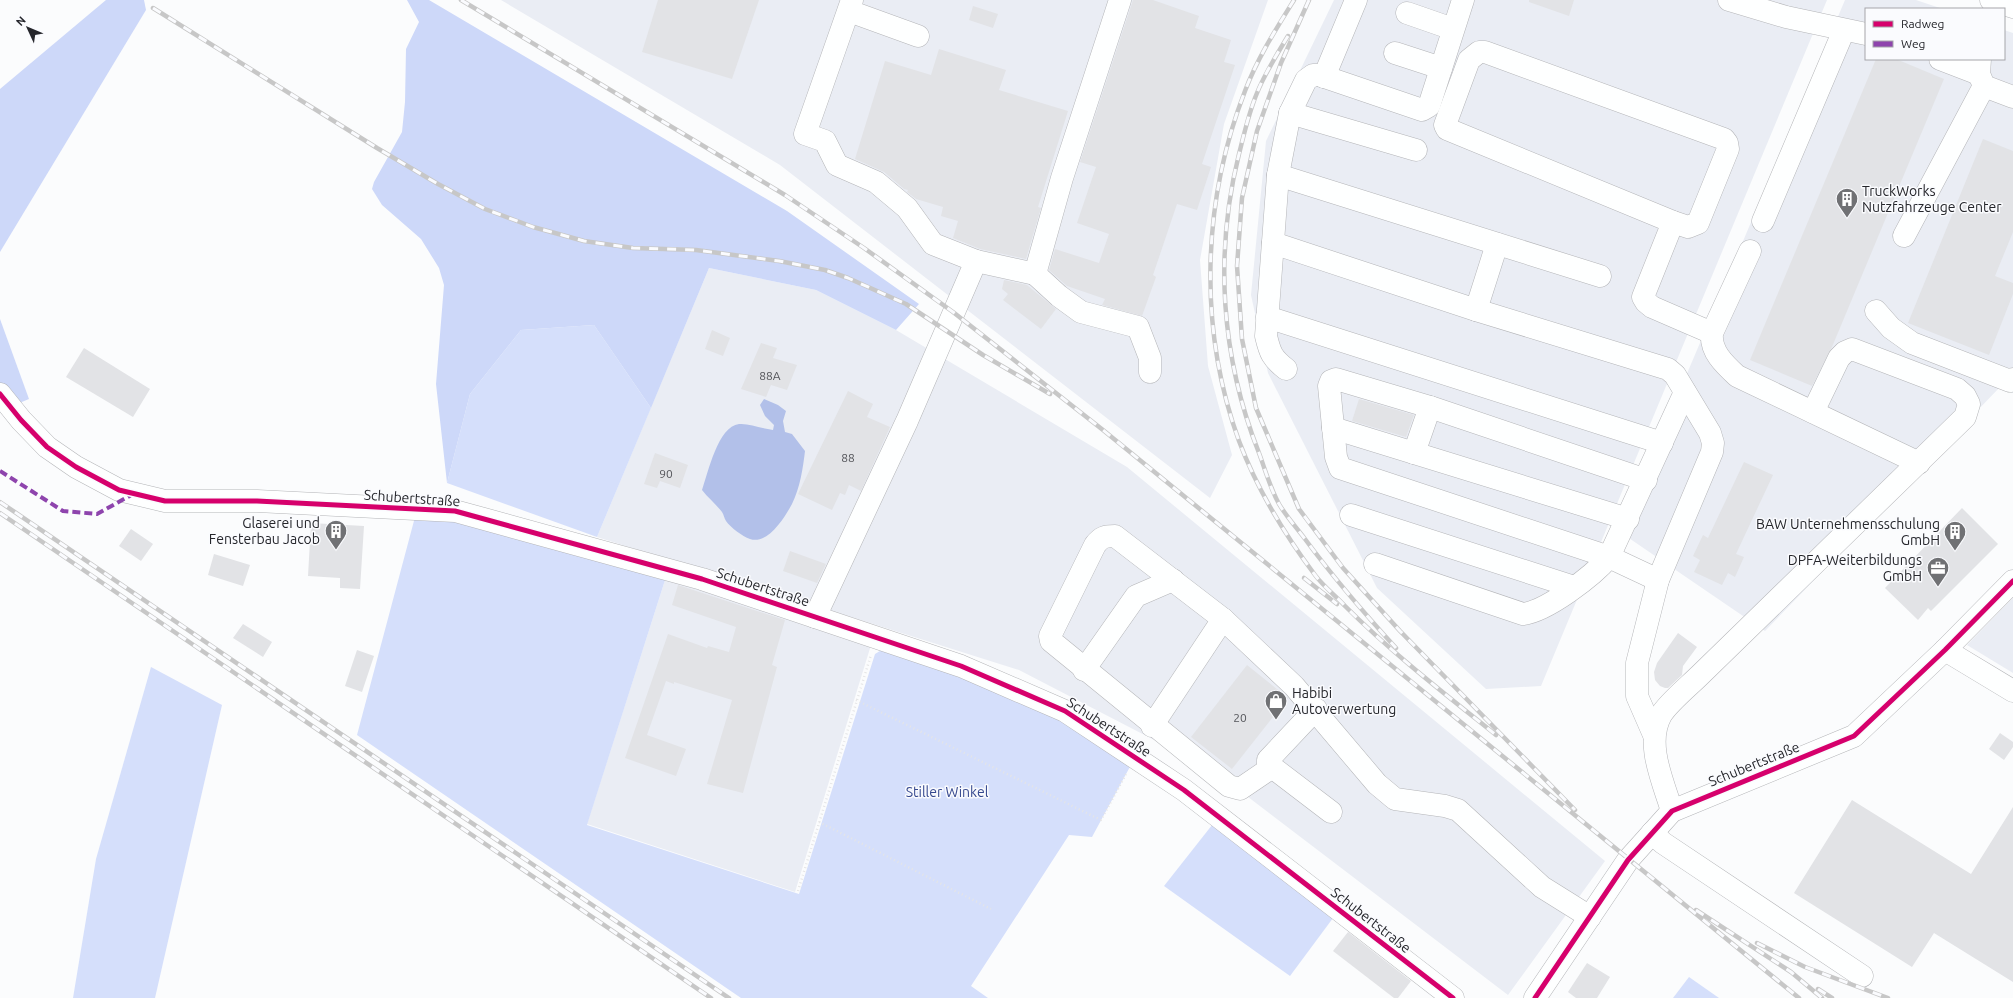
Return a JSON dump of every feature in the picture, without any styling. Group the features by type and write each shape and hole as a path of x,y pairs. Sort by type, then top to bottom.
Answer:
{"street":[{"path":"1035,274 1062,178 1120,0"},
{"path":"1324,77 1356,0"},
{"path":"1286,368 1275,360 1266,336 1278,175 1290,113 1306,80 1313,75 1324,77 1422,110 1428,106 1463,0"},
{"path":"1729,0 1786,18 1865,34"},
{"path":"918,36 850,5 805,134 825,141 837,165 876,182 907,208 933,244 976,261 1035,274 1059,296 1080,312 1138,327 1150,358 1150,372"},
{"path":"1407,13 1453,29"},
{"path":"1763,221 1844,30"},
{"path":"1479,52 1485,52 1724,139 1727,143 1728,149 1698,223 1693,227 1688,227 1674,222 1447,129 1445,125 1469,60 1479,52"},
{"path":"1395,53 1441,68"},
{"path":"1943,60 1981,73 2013,97"},
{"path":"1904,236 1981,73"},
{"path":"1290,113 1416,150"},
{"path":"1278,175 1600,276"},
{"path":"1674,222 1643,297 1652,307 1712,333"},
{"path":"1273,243 1476,310 1668,369 1675,375 1710,434 1713,443 1712,452 1658,580 1637,663 1637,696 1654,735 1656,761 1672,811"},
{"path":"1476,310 1497,244"},
{"path":"1750,251 1712,333 1711,342 1714,349 1737,376 1919,463"},
{"path":"815,617 907,421 976,261"},
{"path":"1876,311 1891,328 1912,343 2012,382"},
{"path":"1267,317 1662,444"},
{"path":"1654,735 1662,714 1700,675 1965,417 1969,404 1965,396 1957,389 1852,349 1845,352 1839,358 1813,412"},
{"path":"1646,480 1430,407 1336,379 1331,381 1329,386 1336,457 1340,468 1609,558 1658,580"},
{"path":"1375,564 1523,614 1530,613 1543,607 1599,570 1609,558 1685,392"},
{"name":"Schubertstraße","path":"0,394 21,420 48,447 76,468 119,490 165,501 257,501 455,511 702,579 961,666 1065,711 1184,790 1453,998"},
{"path":"1414,453 1430,407"},
{"path":"1333,428 1628,519"},
{"path":"1351,515 1574,587"},
{"path":"1271,768 1240,789 1234,788 1152,726 1055,646 1051,641 1050,636 1095,545 1101,538 1106,536 1115,536 1223,619 1294,686 1316,709 1377,784 1395,799 1445,806 1458,810 1542,887 1590,917"},
{"path":"1084,670 1136,596 1173,580"},
{"name":"Schubertstraße","path":"1535,998 1628,860 1672,811 1854,736 1945,650 2013,580"},
{"path":"1152,726 1223,619"},
{"path":"1945,650 2013,691"},
{"path":"1316,709 1268,760 1271,768 1331,812"},
{"path":"1652,833 1663,843 1862,976"}],"path":[{"path":"798,891 876,638"},
{"path":"856,700 1102,820 1135,758"},
{"path":"819,822 991,909"}],"shaded area":[{"path":"106,0 144,0 146,10 0,252 0,89"},
{"path":"407,0 429,0 787,211 919,304 896,330 816,290 709,268 651,408 594,325 521,330 470,394 447,483 436,384 444,285 439,268 421,239 382,205 372,189 374,182 402,132 405,102 406,49 419,22"},
{"path":"501,0 1268,0 1224,124 1200,260 1208,366 1232,455 1210,498 780,165"},
{"path":"1334,0 1827,0 1541,686 1486,689 1377,588 1268,373 1251,295 1266,141"},
{"path":"1845,0 1916,0 1940,8 1865,8 1865,60 2005,60 2005,30 2013,33 2013,393 2001,386 1765,631 1620,532"},
{"path":"709,268 816,290 896,330 1127,467 1605,861 1508,995 1214,771 1019,670 597,537"},
{"path":"0,319 29,399 0,411"},
{"path":"764,399 778,405 786,411 783,421 785,432 792,434 805,451 799,485 792,504 775,529 763,538 757,540 747,538 737,532 726,521 722,512 702,490 715,451 725,433 732,427 743,424 773,430 774,425 765,416 760,405"},
{"path":"666,577 871,645 795,892 587,824"},
{"path":"2013,598 2013,673 1967,645"}],"green space":[{"path":"594,325 651,408 597,537 447,483 470,394 521,330"},
{"name":"Stiller Winkel","path":"415,517 455,521 666,577 587,825 799,894 875,654 888,646 1057,719 1132,763 1092,837 1069,835 971,986 988,998 741,998 357,735"},
{"path":"151,667 222,705 155,998 73,998 96,859"},
{"path":"1216,820 1336,914 1290,976 1164,886"},
{"path":"1689,977 1719,998 1673,998"}],"building":[{"path":"658,0 759,0 732,79 642,52"},
{"path":"1133,0 1153,0 1199,16 1195,28 1231,40 1224,62 1235,65 1202,164 1211,167 1197,210 1177,204 1153,275 1156,277 1142,316 1102,305 1105,299 1067,286 1049,270 1055,249 1099,263 1109,234 1077,223 1096,167 1080,162"},
{"path":"1529,0 1574,0 1569,16 1529,2"},
{"path":"973,6 998,14 993,28 969,20"},
{"path":"939,49 1006,70 999,90 1068,111 1038,207 1041,208 1026,259 980,249 953,238 958,221 941,216 943,207 916,199 907,192 908,190 904,189 884,172 855,159 885,61 931,75"},
{"name":"TruckWorks Nutzfahrzeuge Center","path":"1876,60 1898,60 1944,79 1832,347 1812,386 1750,360"},
{"path":"1983,139 2013,151 2013,232 1995,276 2013,283 2013,294 1989,355 1908,323"},
{"path":"1004,280 1027,285 1056,309 1041,329 1003,300 1008,294 1002,289"},
{"path":"712,330 730,338 723,356 705,349"},
{"path":"761,343 777,348 773,358 797,365 787,390 771,385 766,397 741,389"},
{"path":"84,348 150,389 133,417 66,377"},
{"path":"848,391 873,404 867,417 890,427 861,491 849,485 845,495 840,493 832,510 798,494"},
{"path":"1359,399 1414,415 1406,437 1352,421"},
{"path":"655,453 688,465 680,488 660,481 657,488 644,484"},
{"path":"1744,462 1773,475 1736,554 1744,557 1735,577 1728,573 1722,585 1694,572 1700,560 1693,556 1703,535 1708,538"},
{"name":"BAW Unternehmensschulung GmbH","path":"1962,508 1998,544 1931,611 1928,608 1918,620 1885,588"},
{"name":"Glaserei und Fensterbau Jacob","path":"311,523 364,526 360,589 340,588 340,578 308,576"},
{"path":"131,529 153,544 141,561 119,546"},
{"path":"790,551 826,564 817,583 783,571"},
{"path":"214,554 250,565 243,586 208,575"},
{"path":"678,585 785,620 772,665 777,667 743,793 707,784 732,700 674,682 674,684 666,681 647,735 686,749 676,776 625,758 668,634 707,648 708,646 729,652 736,627 672,605"},
{"path":"243,624 272,642 263,657 233,638"},
{"path":"1678,633 1697,647 1683,666 1682,675 1668,688 1665,688 1660,686 1655,680 1654,672 1657,663"},
{"path":"357,650 374,656 362,692 345,686"},
{"path":"1247,665 1288,698 1232,769 1191,737"},
{"path":"2000,733 2013,742 2013,747 2004,760 1989,749"},
{"path":"1852,800 1971,874 2013,807 2013,982 1934,933 1912,967 1794,893"},
{"path":"1348,932 1411,981 1398,998 1394,998 1333,951"},
{"path":"1587,963 1610,977 1597,998 1576,998 1568,992"}],"railway":[{"path":"461,0 785,195 864,248 953,312 1103,430 1799,998"},
{"path":"1294,0 1255,67 1231,133 1220,177 1213,221 1210,265 1212,310 1217,354 1226,398 1239,441 1254,477 1272,511 1315,575 1381,640 1419,673 1496,735"},
{"path":"1309,0 1281,63 1257,131 1242,198 1237,266 1242,339 1256,408 1299,509 1343,568 1400,631 1575,810"},
{"path":"153,8 377,148 438,184 485,209 533,227 584,241 633,248 696,250 779,261 825,270 848,278 906,304 983,355 1050,394"},
{"path":"1288,36 1267,71 1254,100 1239,154 1231,192 1226,229 1224,267 1225,305 1229,343 1236,380 1246,417 1270,485 1279,504 1338,581 1396,648"},
{"path":"0,502 729,998"},
{"path":"0,513 711,998"},
{"path":"1304,578 1337,604"},
{"path":"1696,910 1791,972 1822,998"},
{"path":"1757,943 1805,967 1888,998"},
{"path":"1818,989 1832,998"}],"marked path":[{"path":"0,471 63,511 97,514 133,494"}],"cycle path":[{"path":"0,394 21,420 47,447 76,467 119,490 165,501 257,501 455,511 702,579 961,666 1065,711 1184,790 1453,998"},
{"path":"1535,998 1628,860 1672,811 1854,736 1945,650 2013,581"}],"place":[{"name":"TruckWorks Nutzfahrzeuge Center","path":"1847,218"},
{"name":"Glaserei und Fensterbau Jacob","path":"336,550"},
{"name":"BAW Unternehmensschulung GmbH","path":"1955,552"},
{"name":"DPFA-Weiterbildungs GmbH","path":"1938,588"},
{"name":"Habibi Autoverwertung","path":"1276,720"}]}
